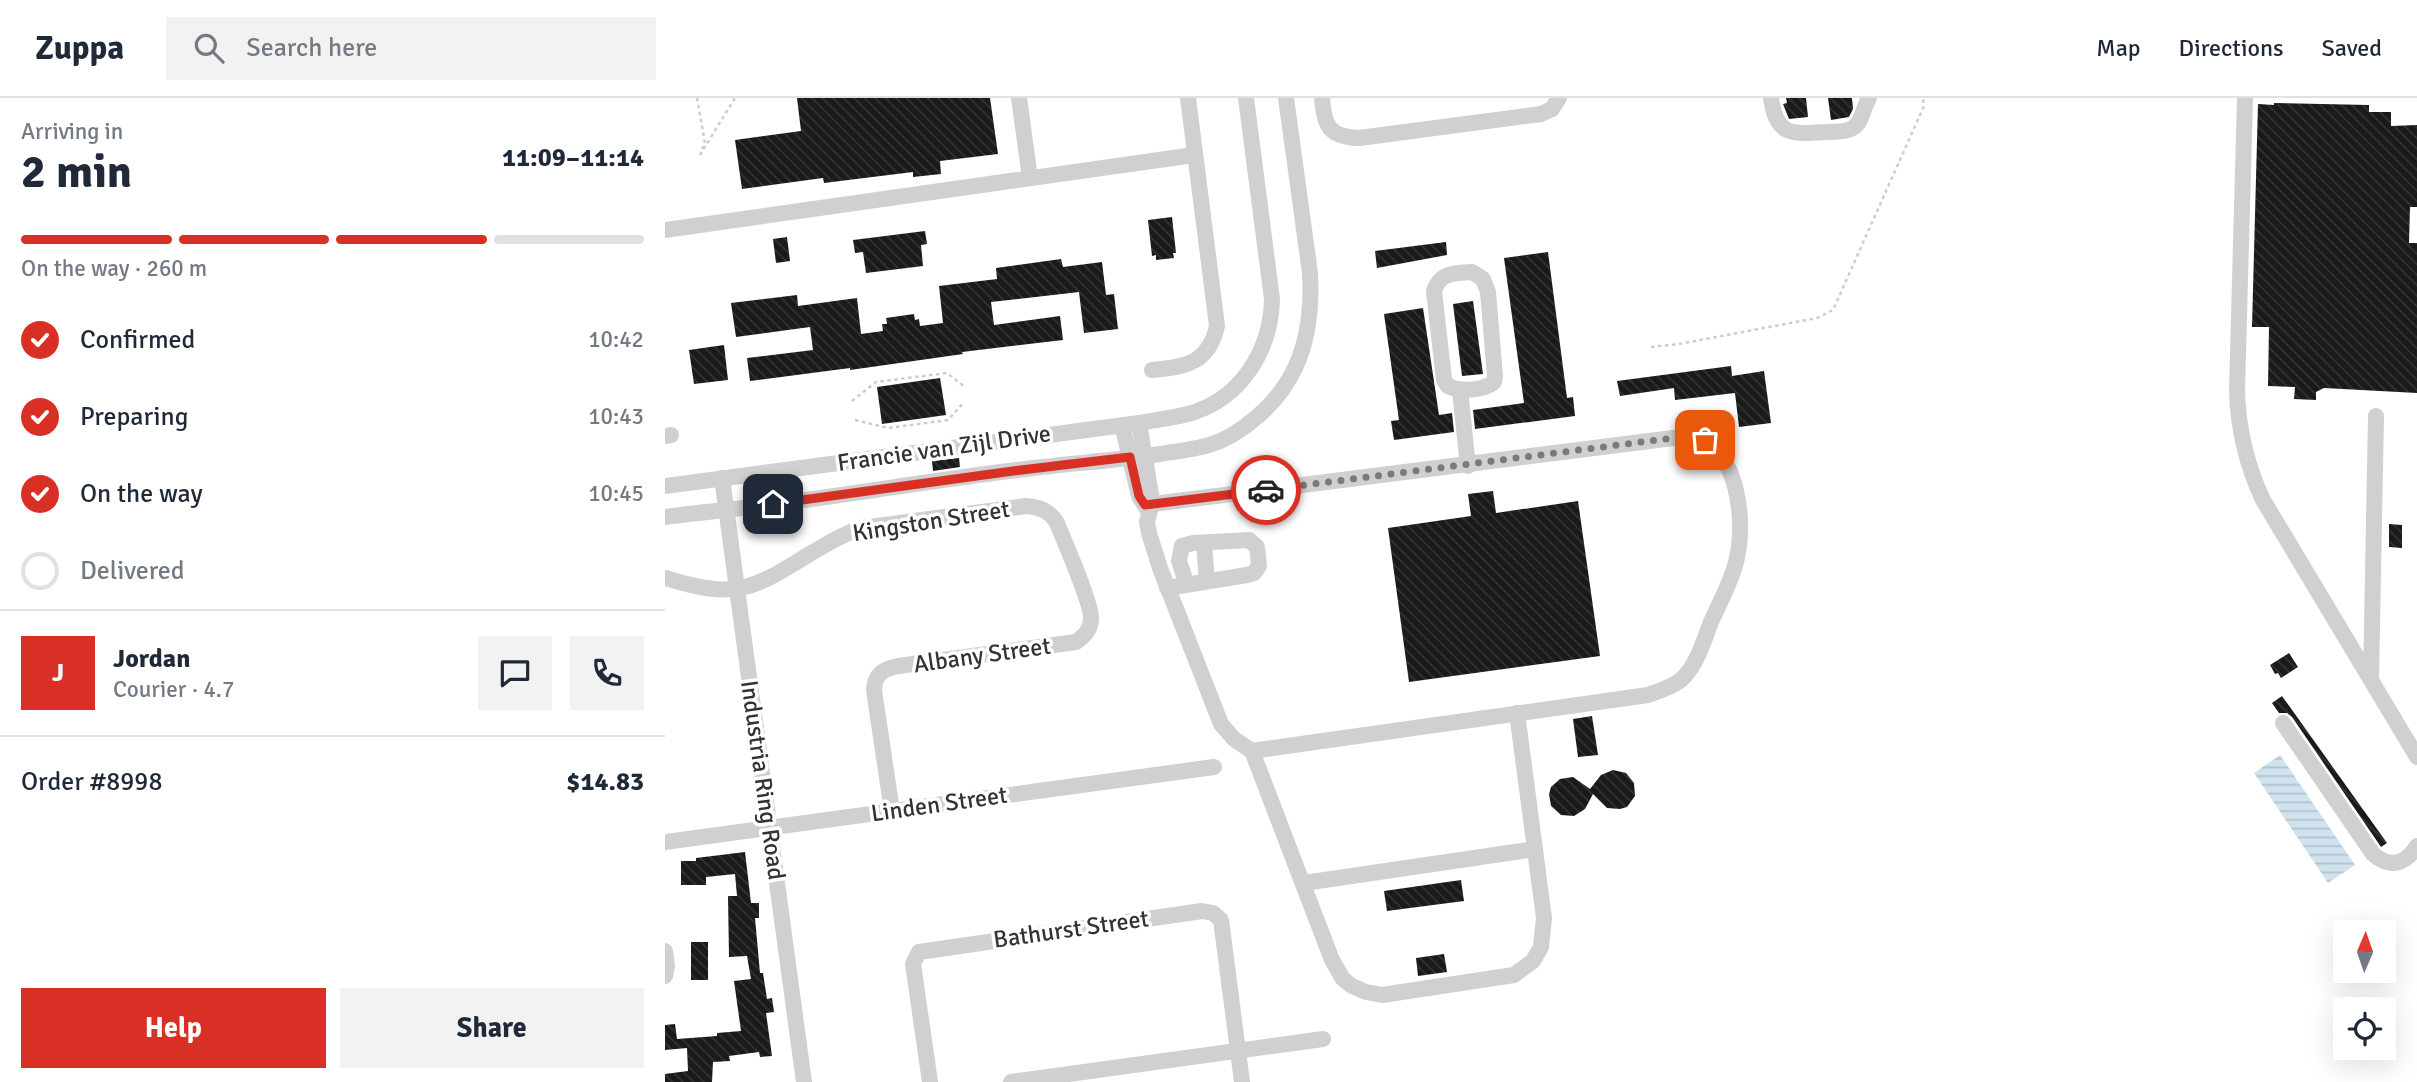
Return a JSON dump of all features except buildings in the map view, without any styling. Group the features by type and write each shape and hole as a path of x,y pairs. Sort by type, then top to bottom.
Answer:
{"street":[{"path":"1019,98 1030,178"},
{"path":"1152,370 1177,368 1200,358 1214,338 1217,326 1188,98"},
{"name":"Francie van Zijl Drive","path":"665,486 1122,425 1187,414 1224,397 1247,374 1262,350 1267,337 1272,299 1246,98"},
{"name":"Francie van Zijl Drive","path":"665,517 1137,457 1208,446 1231,436 1278,396 1297,367 1309,331 1312,299 1310,273 1286,98"},
{"path":"1322,98 1328,127 1336,134 1359,138 1541,114 1552,109 1559,98"},
{"path":"1771,98 1773,114 1778,123 1795,134 1849,130 1860,121 1869,98"},
{"path":"2245,98 2237,390 2241,440 2251,475 2263,500 2417,757"},
{"path":"665,230 1194,155"},
{"path":"1472,272 1483,279 1488,292 1495,376 1494,382 1487,387 1460,390 1448,386 1444,380 1434,290 1437,282 1448,274 1472,272"},
{"path":"1460,390 1468,466"},
{"path":"2371,678 2376,416"},
{"path":"1137,457 1139,422"},
{"path":"1122,425 1137,457 1149,507 1149,533 1167,588 1221,724 1234,739 1252,751 1332,960 1343,979 1352,986 1382,995 1509,977 1533,961 1544,934 1544,918 1517,713"},
{"path":"1149,507 1681,437 1705,440 1719,453 1730,470 1740,529 1736,564 1700,649 1682,679 1667,688 1648,695 1252,751"},
{"path":"912,452 916,484"},
{"name":"Industria Ring Road","path":"722,478 804,1082"},
{"name":"Kingston Street","path":"665,578 709,590 737,589 770,579 854,530 1025,506 1043,509"},
{"name":"Albany Street","path":"892,810 874,690 874,681 879,673 898,666 1076,642 1085,636 1091,611 1088,601 1057,523 1043,509"},
{"path":"1167,588 1187,585 1254,573 1259,566 1257,547 1249,540 1188,544 1180,550 1179,561 1187,585"},
{"path":"1204,543 1207,581"},
{"path":"2283,723 2373,854 2386,862 2399,863 2408,858 2417,846"},
{"name":"Linden Street","path":"665,842 1214,767"},
{"path":"1304,883 1535,849"},
{"name":"Bathurst Street","path":"930,1082 913,964 919,952 1202,911 1213,913 1221,920 1238,1051"},
{"path":"665,951 665,976"},
{"path":"1011,1082 1323,1039"},
{"path":"1238,1051 1242,1082"},
{"path":"1135,1065 1137,1082"}],"path":[{"path":"697,98 705,143 700,155 735,98"},
{"path":"1651,347 1817,318 1833,310 1924,106 1923,98"},
{"path":"852,401 876,382 947,373 965,387"},
{"path":"855,420 888,428 948,420 964,402"}],"water":[{"path":"2280,755 2355,865 2328,883 2254,773"}],"way so far":[{"path":"1266,490 1681,437 1705,440"}],"route":[{"path":"773,504 1130,457 1139,496 1145,505 1266,490"}]}
